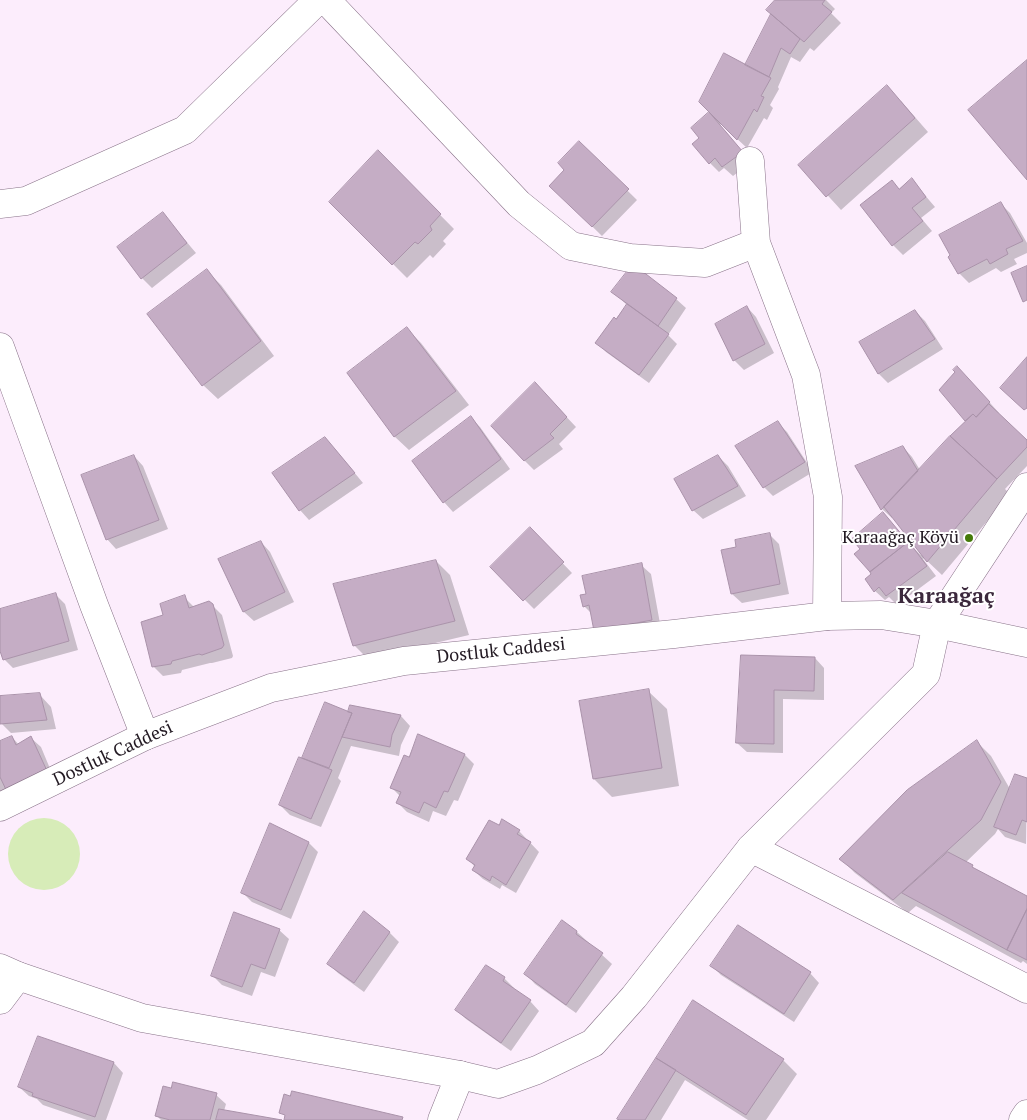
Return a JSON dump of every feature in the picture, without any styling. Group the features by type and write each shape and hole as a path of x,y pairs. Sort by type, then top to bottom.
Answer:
{"street":[{"path":"0,204 26,201 185,130 318,0"},
{"path":"326,0 519,204 571,246 630,258 705,263 756,243"},
{"path":"750,161 756,243 806,376 828,497 827,616"},
{"path":"0,347 94,605 146,736"},
{"path":"0,1000 9,972 142,1018 460,1075 498,1084 537,1070 592,1043 634,997 751,848 926,674 937,624 1027,487"},
{"name":"Dostluk Caddesi","path":"0,807 146,736 271,688 404,661 674,634 827,616 882,615 937,624 1027,643"},
{"path":"751,848 1027,989"},
{"path":"442,1120 460,1075"},
{"path":"1023,1120 1027,1114"}],"green space":[{"path":"44,818 64,824 74,834 80,854 74,874 64,884 44,890 24,884 14,874 8,854 14,834 24,824"}],"building":[{"path":"775,0 825,0 822,4 832,12 804,42 766,10"},
{"path":"771,14 800,39 790,54 781,48 769,77 745,65"},
{"path":"724,53 771,78 761,96 764,97 757,112 754,109 737,140 699,102"},
{"path":"1027,60 1027,180 968,110"},
{"path":"887,85 915,118 826,197 798,165"},
{"path":"709,112 743,152 722,167 715,158 709,164 692,144 699,138 691,128"},
{"path":"579,141 629,189 592,227 549,186 564,170 558,163"},
{"path":"378,150 441,214 430,226 432,230 418,244 415,242 392,265 329,202"},
{"path":"912,178 926,197 912,208 923,221 892,246 860,205 892,180 899,189"},
{"path":"1001,202 1023,241 1006,249 1008,254 990,264 987,259 958,274 948,257 950,255 939,235"},
{"path":"163,212 187,243 141,279 117,247"},
{"path":"633,264 677,298 658,326 611,292"},
{"path":"1027,266 1027,300 1023,302 1011,273"},
{"path":"207,269 261,341 202,386 147,314"},
{"path":"627,304 669,334 639,375 595,343 614,317 616,319"},
{"path":"747,306 765,344 733,361 715,324"},
{"path":"915,310 935,339 878,374 859,342"},
{"path":"407,327 456,391 394,437 347,373"},
{"path":"1027,357 1027,408 1024,410 1000,388"},
{"path":"957,366 990,402 976,417 973,414 965,421 939,390 955,372 953,370"},
{"path":"535,382 567,417 550,434 554,438 524,461 491,426"},
{"path":"989,404 1027,440 1027,447 997,479 950,436 973,414 976,417"},
{"path":"471,416 501,459 443,503 412,461"},
{"path":"778,421 805,462 763,488 735,446"},
{"path":"950,436 997,479 927,562 884,507"},
{"path":"325,437 355,473 299,511 272,473"},
{"path":"903,446 918,471 881,510 855,466"},
{"path":"134,455 159,520 106,540 81,475"},
{"path":"718,455 738,486 692,511 674,479"},
{"path":"883,512 908,542 870,572 854,554 860,549 852,539"},
{"path":"530,527 564,562 523,601 490,567"},
{"path":"770,533 780,584 731,594 721,550 736,547 735,540"},
{"path":"261,541 285,592 243,612 218,559"},
{"path":"909,542 927,566 886,596 879,587 874,592 865,579 871,574 870,572"},
{"path":"436,560 455,621 353,646 333,584"},
{"path":"642,563 652,620 594,631 589,605 583,607 580,595 586,594 582,576"},
{"path":"56,593 69,641 3,660 0,651 0,609"},
{"path":"185,595 189,608 209,601 213,604 224,645 222,648 202,655 199,654 172,661 171,664 152,667 141,622 163,615 160,604"},
{"path":"741,655 815,657 814,691 774,690 774,744 736,743"},
{"path":"649,689 662,768 593,779 579,701"},
{"path":"40,693 47,720 0,724 0,696"},
{"path":"325,702 352,713 329,768 302,758"},
{"path":"350,705 401,715 392,735 390,747 342,737 352,713 348,712"},
{"path":"418,734 465,754 448,792 444,791 436,808 424,802 419,813 396,803 401,792 390,788 404,755 409,757"},
{"path":"12,736 16,745 31,736 48,773 9,796 0,777 0,741"},
{"path":"977,740 1001,782 981,820 893,900 839,859 907,790"},
{"path":"299,757 332,770 311,819 279,805"},
{"path":"1015,774 1027,778 1027,822 1022,820 1016,835 994,827"},
{"path":"502,819 520,830 517,834 531,842 506,885 492,876 490,881 472,870 475,865 466,859 489,820 499,825"},
{"path":"270,823 309,842 281,910 241,893"},
{"path":"948,852 1027,896 1027,909 1007,950 902,893"},
{"path":"1027,909 1027,960 1007,950"},
{"path":"364,911 390,932 354,983 327,964"},
{"path":"234,912 280,929 265,969 251,964 242,987 211,976"},
{"path":"562,920 577,931 576,934 603,953 566,1005 524,974"},
{"path":"738,925 811,972 784,1014 710,966"},
{"path":"486,965 505,977 503,981 531,1000 501,1043 455,1010"},
{"path":"693,1000 784,1059 746,1115 656,1058"},
{"path":"38,1036 114,1062 95,1117 32,1096 33,1093 18,1087"},
{"path":"656,1058 676,1070 645,1120 617,1119"},
{"path":"173,1082 217,1093 210,1120 170,1120 155,1116 163,1086 171,1088"},
{"path":"292,1091 403,1117 402,1120 284,1120 285,1115 279,1113 284,1094 290,1096"},
{"path":"219,1109 282,1120 216,1120"}],"place":[{"name":"Karaağaç Köyü","path":"969,538"}],"district":[{"name":"Karaağaç","path":"946,597"}]}
